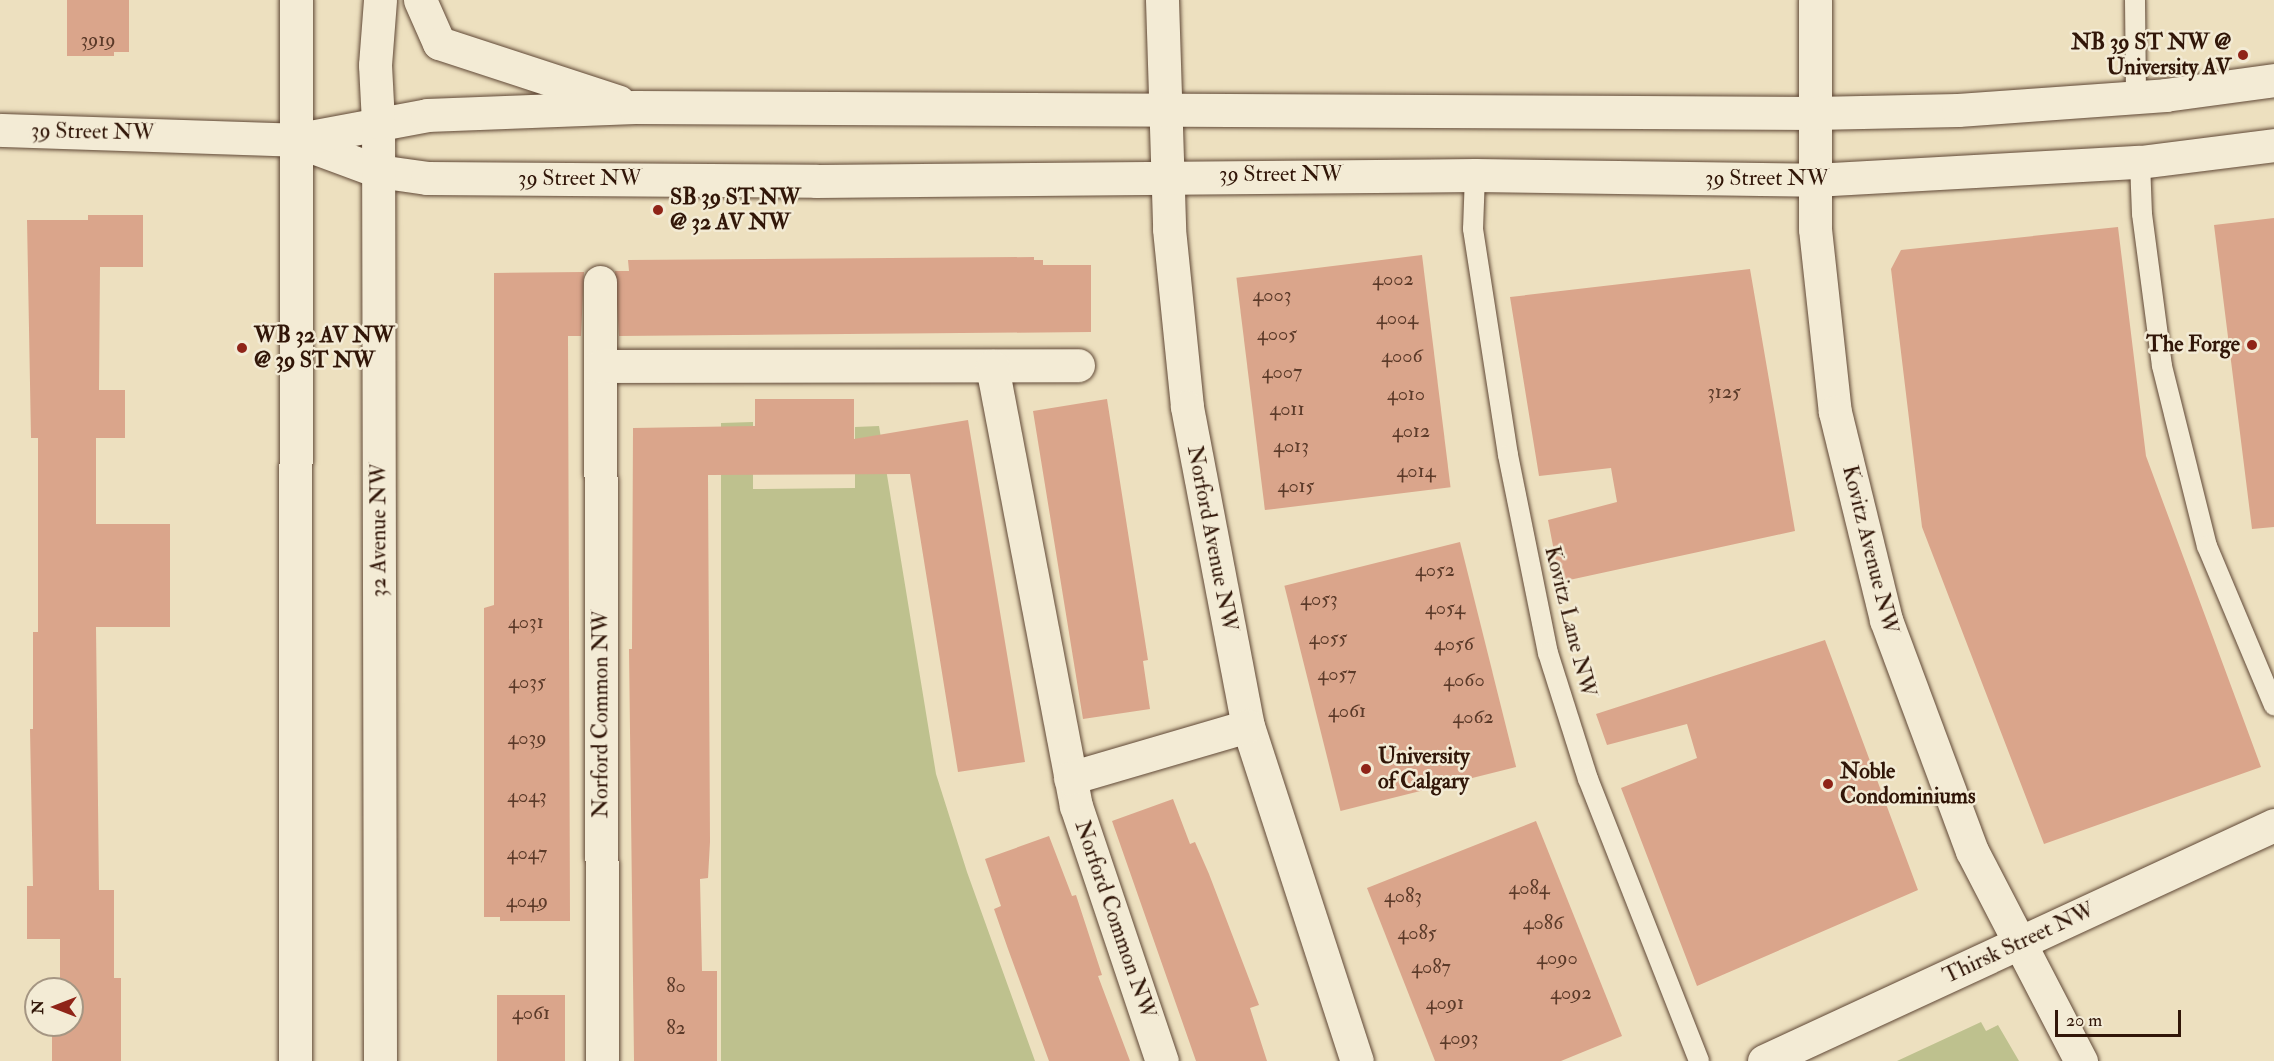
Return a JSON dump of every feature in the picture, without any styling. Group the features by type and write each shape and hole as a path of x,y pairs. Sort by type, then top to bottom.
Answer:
{"street":[{"path":"295,1061 294,140 296,0"},
{"name":"32 Avenue NW","path":"380,0 375,65 378,122 380,1061"},
{"path":"420,0 439,43 505,62 635,108"},
{"name":"Norford Avenue NW","path":"1162,0 1166,176 1187,407 1248,726 1358,1061"},
{"name":"Kovitz Avenue NW","path":"1815,0 1815,229 1835,412 1886,620 1972,851 2082,1061"},
{"name":"39 Street NW","path":"0,130 294,140 378,122 427,115 635,108 1814,113 1958,110 2136,97 2274,80"},
{"name":"39 Street NW","path":"294,140 378,171 439,178 816,181 1166,176 1475,175 1814,180 2140,162 2274,145"},
{"name":"Norford Common NW","path":"600,282 602,1061"},
{"path":"600,366 1078,365"},
{"name":"Norford Common NW","path":"992,366 1070,778 1162,1061"},
{"path":"1070,778 1248,726"},
{"name":"Thirsk Street NW","path":"1764,1061 2274,825"}],"lane":[{"path":"2136,0 2136,97"},
{"path":"2140,162 2142,214 2162,366 2207,546 2274,705"},
{"name":"Kovitz Lane NW","path":"1475,175 1473,229 1508,455 1548,653 1588,779 1700,1061"}],"green space":[{"path":"753,422 753,489 855,488 855,427 879,426 936,774 967,872 1035,1061 721,1061 721,423"},
{"path":"1981,1022 1986,1031 1998,1025 2019,1061 1897,1061"}],"building":[{"path":"67,0 129,0 129,52 114,52 114,56 67,56"},
{"path":"88,215 143,215 143,267 100,267 99,390 125,390 125,438 96,438 96,524 170,524 170,627 96,627 99,890 114,890 114,978 121,978 121,1061 52,1061 52,1037 84,1037 84,977 60,977 60,939 27,939 27,886 33,886 30,729 33,729 33,632 38,632 38,438 31,438 27,220 88,220"},
{"name":"The Forge","path":"2274,218 2274,527 2252,529 2214,225"},
{"path":"2118,227 2146,456 2261,767 2044,844 1922,527 1891,269 1901,250"},
{"path":"1422,255 1451,487 1265,510 1236,278"},
{"path":"1034,257 1034,260 1043,260 1043,265 1091,265 1091,332 619,336 615,271 629,271 628,260"},
{"path":"1750,269 1795,531 1560,582 1548,520 1617,502 1611,468 1539,476 1510,297"},
{"path":"584,272 581,336 568,336 570,921 500,921 500,917 484,917 484,608 494,605 494,273"},
{"path":"755,399 854,399 854,439 968,420 1025,762 958,772 910,474 708,475 710,842 708,878 700,879 702,971 717,971 717,1061 634,1061 629,649 632,649 633,428 755,426"},
{"path":"1107,399 1148,660 1143,661 1150,709 1083,719 1033,411"},
{"path":"1460,542 1516,767 1341,811 1284,586"},
{"name":"Noble Condominiums","path":"1825,640 1918,890 1697,986 1621,788 1697,758 1687,724 1607,745 1596,714"},
{"path":"1173,799 1190,844 1195,842 1209,874 1259,1005 1250,1008 1267,1061 1196,1061 1112,821"},
{"path":"1536,821 1622,1036 1561,1061 1435,1061 1367,888"},
{"path":"1049,836 1072,896 1076,895 1102,975 1098,976 1130,1061 1049,1061 1008,949 994,909 1001,906 985,859"},
{"path":"497,995 565,995 565,1061 497,1061"}],"place":[{"name":"NB 39 ST NW @ University AV","path":"2243,55"},
{"name":"SB 39 ST NW @ 32 AV NW","path":"658,210"},
{"name":"The Forge","path":"2252,345"},
{"name":"WB 32 AV NW @ 39 ST NW","path":"242,348"},
{"name":"University of Calgary","path":"1366,769"},
{"name":"Noble Condominiums","path":"1828,784"}]}
